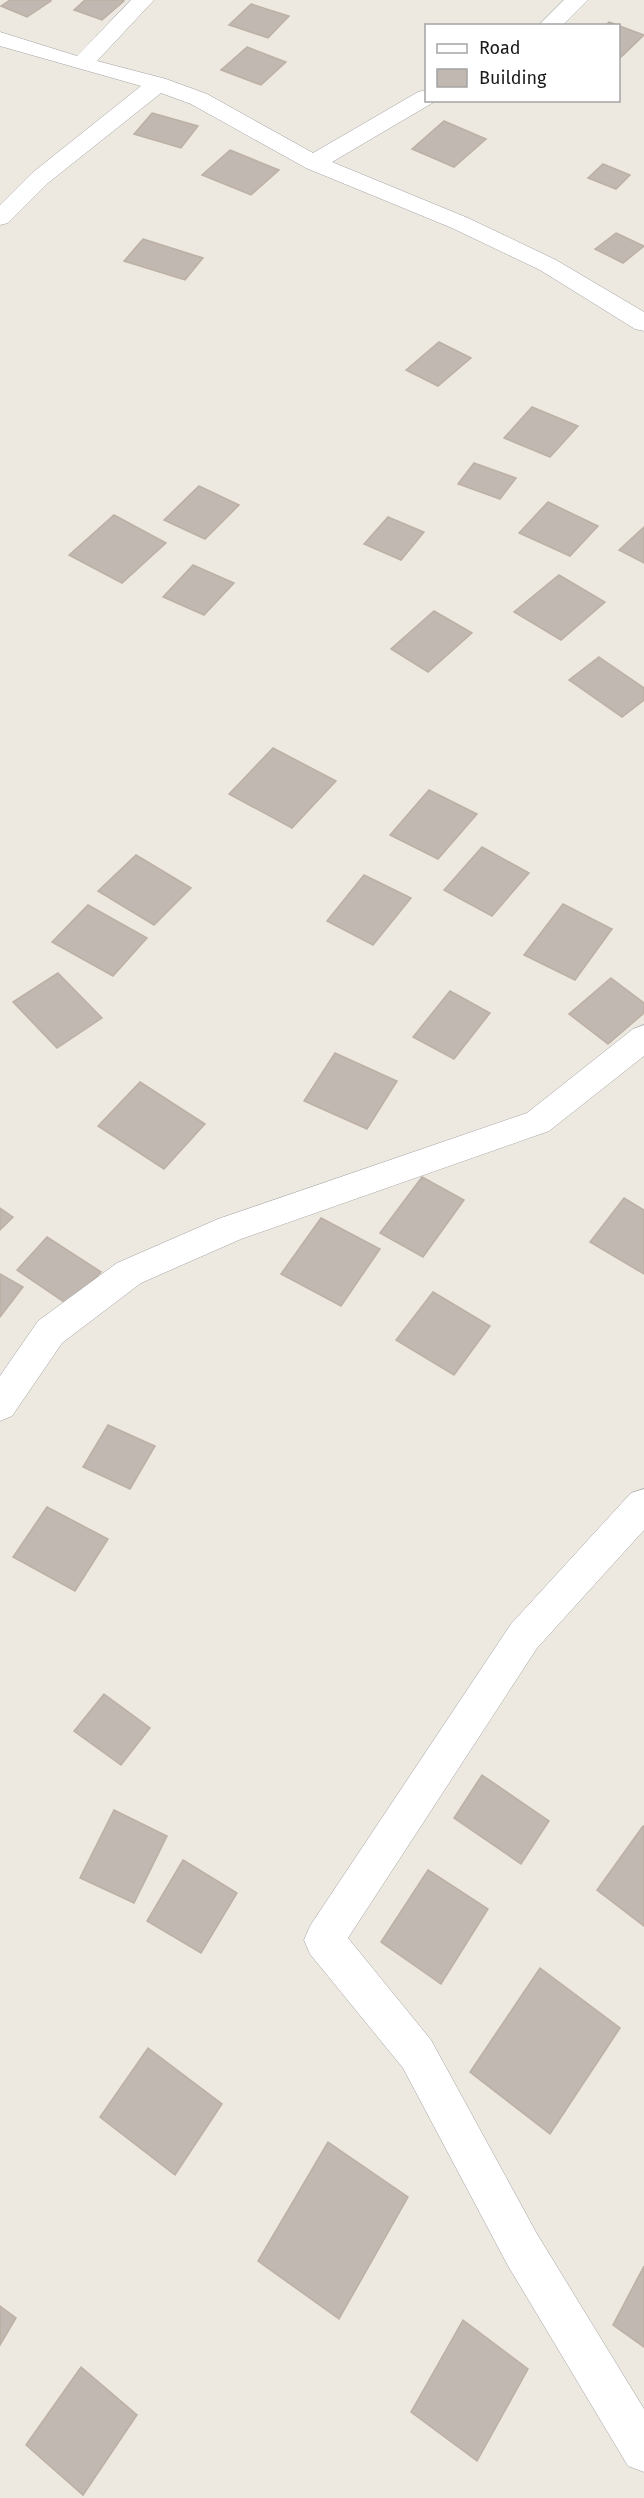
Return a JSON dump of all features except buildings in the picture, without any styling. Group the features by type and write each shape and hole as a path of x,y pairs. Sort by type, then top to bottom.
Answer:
{"street":[{"path":"82,64 143,0"},
{"path":"551,24 577,0"},
{"path":"0,39 158,84 199,99 314,163 460,223 548,265 644,323"},
{"path":"0,218 39,178 158,84"},
{"path":"314,163 363,132 425,98"},
{"path":"0,1406 50,1332 129,1273 230,1229 538,1122 644,1038"},
{"path":"644,1505 524,1636 324,1940 417,2054 522,2249 644,2450"}]}
